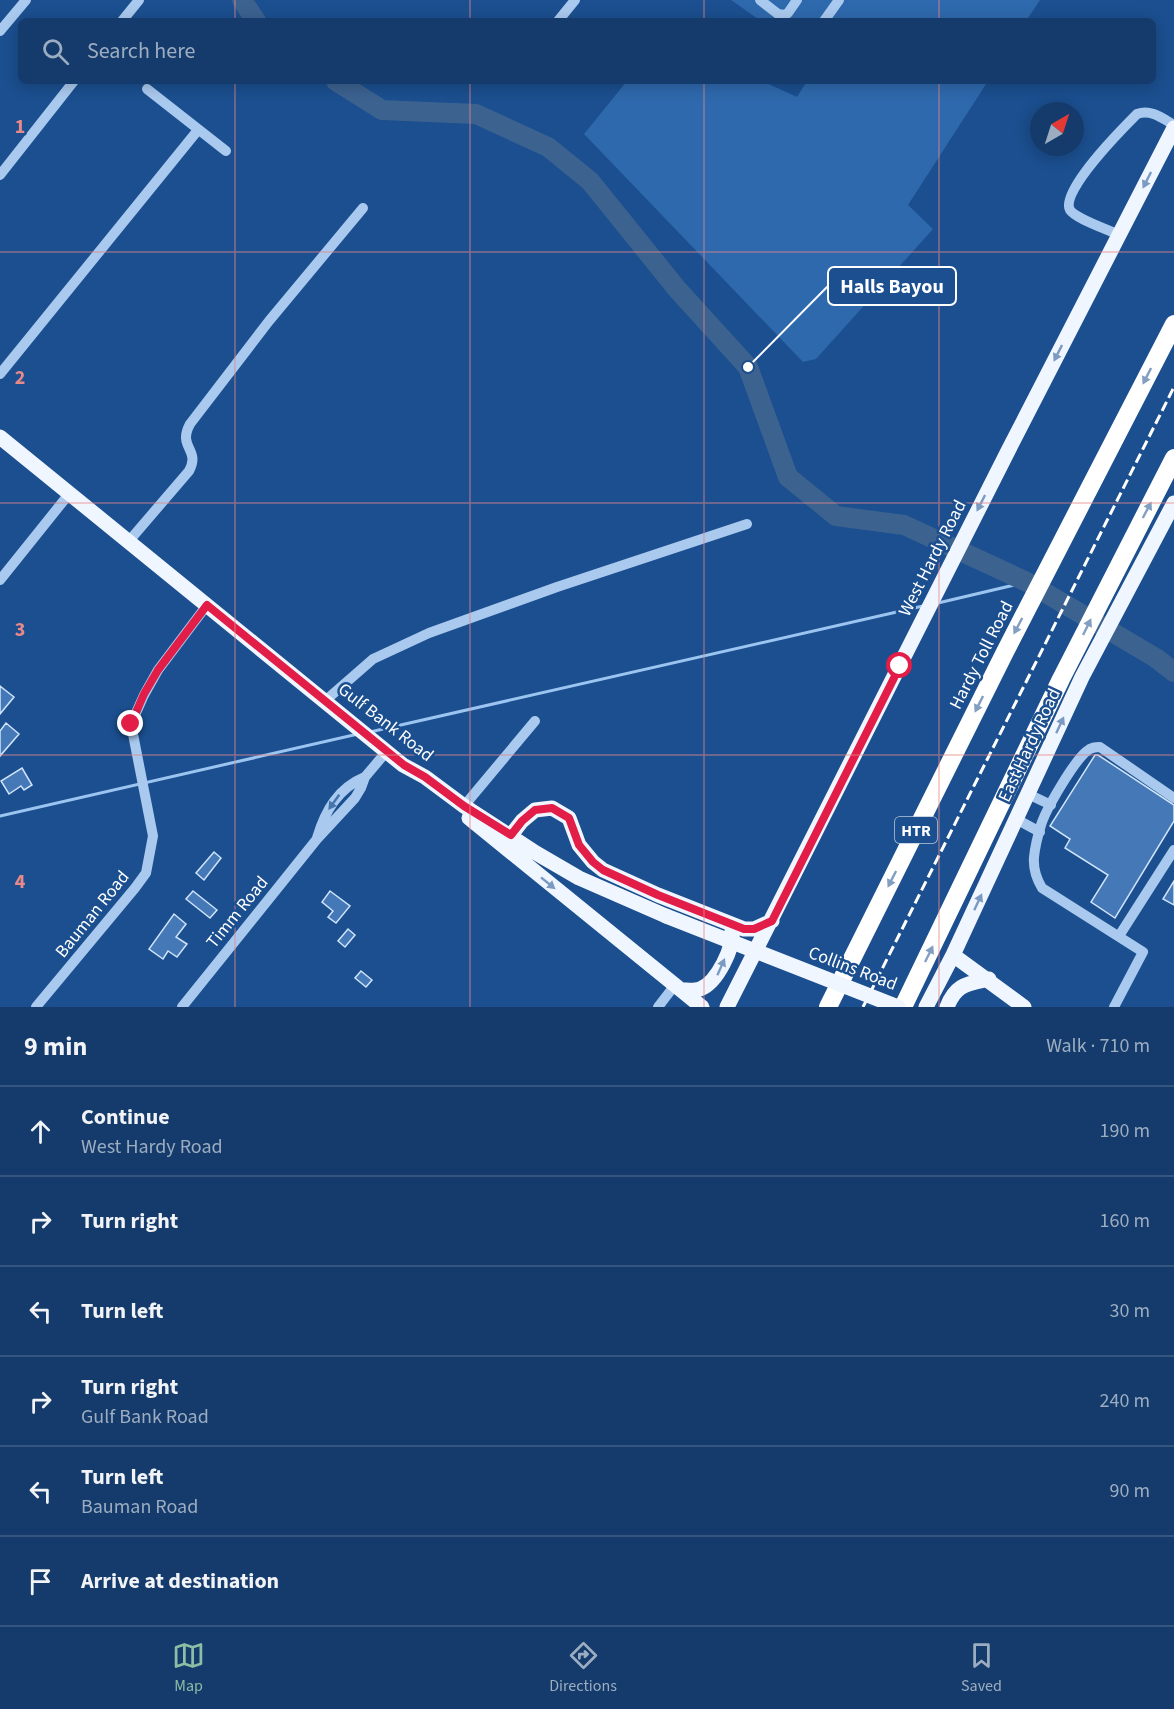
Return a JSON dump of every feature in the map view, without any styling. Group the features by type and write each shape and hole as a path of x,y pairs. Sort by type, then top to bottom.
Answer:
{"highway":[{"name":"Hardy Toll Road","path":"828,1007 1005,652 1174,324"},
{"path":"903,1007 1061,679 1174,459"}],"main road":[{"name":"West Hardy Road","path":"727,1007 1174,126"},
{"name":"Gulf Bank Road","path":"1,440 339,710 404,765 425,777 507,841 621,898 793,965"},
{"name":"East Hardy Road","path":"926,1007 953,955 1082,677 1174,502"},
{"path":"404,765 507,841 702,1007"},
{"path":"507,841 522,821 535,810 552,808 569,818 579,845 603,870 658,895 744,929 754,929 772,921"},
{"path":"678,987 701,989 716,978 733,940 733,931 726,922"},
{"path":"953,955 989,979 1024,1007"},
{"name":"Collins Road","path":"793,965 898,1007"},
{"path":"947,1007 952,994 964,984 989,979"}],"street":[{"path":"0,31 26,0"},
{"path":"124,18 139,0"},
{"path":"560,18 574,0"},
{"path":"760,0 778,14 784,15 797,0"},
{"path":"826,18 839,0"},
{"path":"0,175 72,84"},
{"path":"147,89 226,151"},
{"path":"1119,235 1071,211 1068,202 1072,193 1105,148 1137,114 1152,113 1174,126"},
{"path":"0,374 198,130"},
{"path":"129,541 189,471 194,462 184,434 190,424 262,330 363,208"},
{"path":"0,580 69,494"},
{"path":"326,700 373,660 429,633 557,586 747,524"},
{"name":"Bauman Road","path":"36,1007 146,873 153,836 131,724 158,670 207,605"},
{"path":"464,806 535,721"},
{"path":"1114,1007 1143,952 1042,888 1034,867 1040,832 1051,805 1079,759 1094,747 1100,747 1174,798"},
{"name":"Timm Road","path":"182,1007 317,839 322,820 331,805 345,788 365,777 384,748"},
{"path":"1028,794 1051,805"},
{"path":"1016,819 1040,832"},
{"path":"1119,936 1174,850"},
{"path":"658,1007 678,987"}],"shaded area":[{"path":"731,0 1040,0 1028,18 757,18"},
{"path":"625,84 769,84 797,97 805,84 986,84 908,205 933,229 816,359 803,362 584,134"}],"building":[{"path":"0,686 14,697 0,714"},
{"path":"6,723 19,734 0,756 0,731"},
{"path":"1095,755 1174,805 1174,821 1115,918 1091,902 1108,875 1065,848 1070,839 1050,826"},
{"path":"22,768 32,785 24,790 21,786 9,794 1,781"},
{"path":"214,852 221,858 204,880 196,873"},
{"path":"1174,881 1174,905 1163,899"},
{"path":"193,891 217,910 210,918 186,899"},
{"path":"330,891 350,906 336,923 328,917 333,911 322,902"},
{"path":"174,914 186,924 176,937 187,944 177,957 168,951 163,959 149,949"},
{"path":"348,929 355,935 345,947 338,941"},
{"path":"361,971 372,980 366,987 355,978"}],"waterway":[{"path":"242,0 254,18"},
{"path":"341,84 382,110 476,114 548,147 590,181 677,289 748,367 788,477 836,516 904,525 1027,582 1156,658 1174,672"},
{"path":"938,603 1027,582"},
{"path":"370,732 923,606"},
{"path":"0,816 358,734"}],"railway":[{"path":"863,1007 1174,387"}],"place":[{"name":"Halls Bayou","path":"748,367"}],"route":[{"path":"131,724 158,670 207,605 404,765 511,835 535,810 552,808 569,818 579,845 603,870 658,895 744,929 754,929 772,921 900,666"}]}
